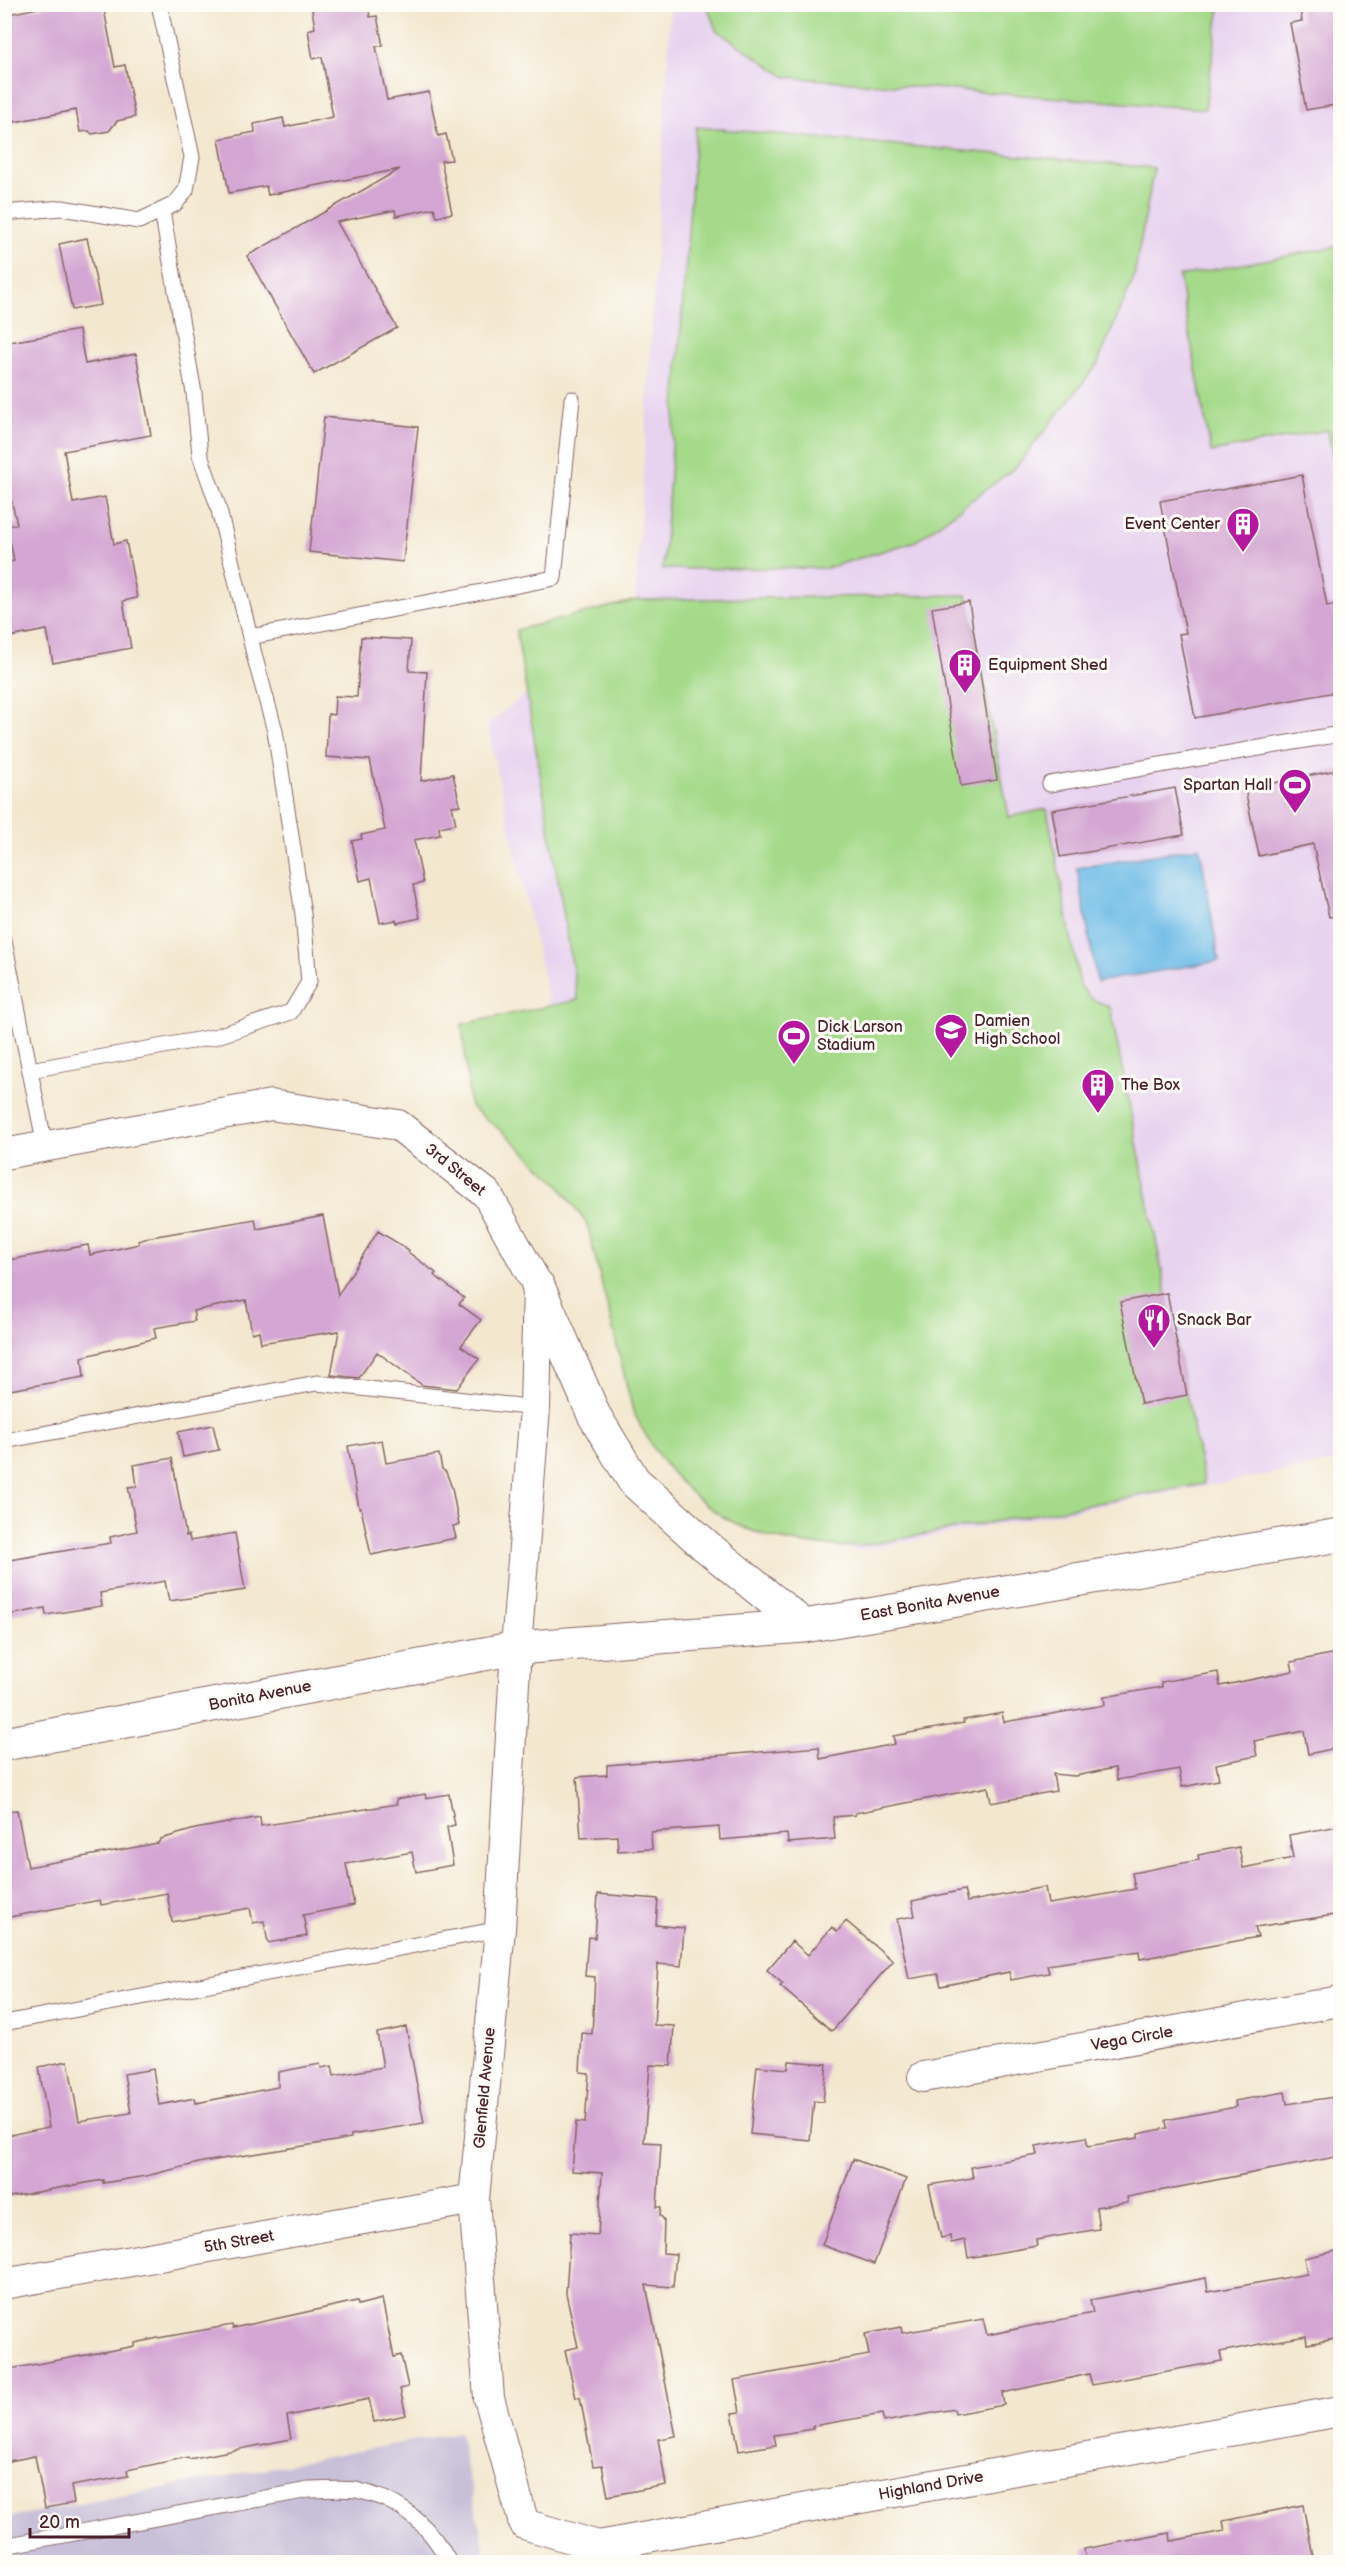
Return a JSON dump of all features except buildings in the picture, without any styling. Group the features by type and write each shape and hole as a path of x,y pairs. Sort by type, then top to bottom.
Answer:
{"main road":[{"path":"538,1286 594,1415 634,1481 706,1546 804,1626"},
{"name":"East Bonita Avenue","path":"516,1648 804,1626 1341,1535"},
{"name":"Bonita Avenue","path":"4,1744 516,1648"}],"street":[{"name":"3rd Street","path":"4,1154 271,1105 398,1125 487,1194 538,1286"},
{"path":"516,1648 535,1408 538,1286"},
{"name":"Glenfield Avenue","path":"516,1648 500,1929 474,2199 489,2398 524,2524"},
{"name":"Vega Circle","path":"922,2077 1341,2001"},
{"name":"5th Street","path":"4,2284 474,2199"},
{"name":"Highland Drive","path":"524,2524 598,2546 1341,2411"}],"lane":[{"path":"4,213 62,208 139,221 175,204 186,190 192,157 159,4"},
{"path":"30,1070 214,1037 291,1012 309,982 303,914 275,731 218,506 200,455 194,393 162,210"},
{"path":"250,637 554,578 572,399"},
{"path":"1050,784 1341,734"},
{"path":"4,941 45,1146"},
{"path":"4,1441 317,1383 535,1408"},
{"path":"4,2023 500,1929"},
{"path":"4,2546 309,2490 356,2490 393,2503 420,2520 440,2545 449,2562"}],"shaded area":[{"name":"Damien High School","path":"671,5 1340,5 1340,1461 858,1551 758,1535 673,1465 636,1394 487,725 635,607"},
{"path":"459,2432 484,2545 482,2562 5,2562 5,2518"}],"green space":[{"path":"707,4 1220,5 1205,109 786,77 716,30"},
{"path":"696,127 1154,168 1134,277 1097,365 1015,468 916,541 827,568 663,569"},
{"path":"1340,246 1340,498 1328,430 1211,452 1179,276"},
{"name":"Dick Larson Stadium","path":"967,595 1009,817 1047,809 1080,985 1090,998 1110,1007 1204,1484 859,1546 820,1546 785,1541 753,1531 723,1517 697,1498 673,1474 652,1445 633,1411 587,1224 558,1184 509,1137 470,1106 462,1024 578,1000 516,630 637,600"}],"water":[{"path":"1200,847 1219,961 1097,982 1077,868"}],"place":[{"name":"Event Center","path":"1243,553"},
{"name":"Equipment Shed","path":"965,694"},
{"name":"Spartan Hall","path":"1295,814"},
{"name":"Damien High School","path":"951,1059"},
{"name":"Dick Larson Stadium","path":"794,1065"},
{"name":"The Box","path":"1098,1114"},
{"name":"Snack Bar","path":"1154,1349"}]}
